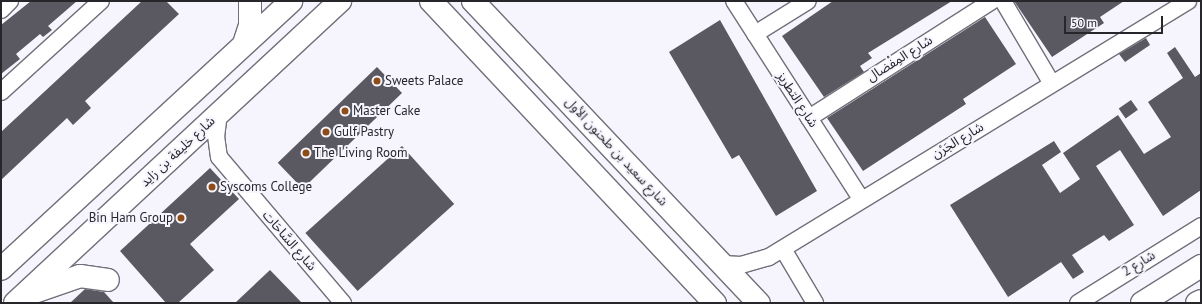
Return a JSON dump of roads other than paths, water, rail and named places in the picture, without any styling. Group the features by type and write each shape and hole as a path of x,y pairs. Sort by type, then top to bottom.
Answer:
{"main road":[{"path":"244,44 250,25 250,1"},
{"path":"1,270 291,1"},
{"name":"شارع خليفة بن زايد","path":"19,300 340,1"},
{"path":"431,1 716,303"},
{"name":"شارع سعيد بن طحنون الأول","path":"473,1 759,303"},
{"path":"1142,303 1201,266"},
{"path":"19,300 80,276 108,280"},
{"path":"1197,303 1201,301"}],"street":[{"path":"1,92 101,1"},
{"name":"شارع التطريز","path":"734,1 861,199"},
{"path":"755,34 808,1"},
{"name":"شارع المِفْضال","path":"808,118 992,1"},
{"path":"1003,1 1052,84"},
{"name":"شارع الجَرْن","path":"722,264 751,264 783,249 861,199 1188,1"},
{"name":"شارع السَّاحَات","path":"219,113 216,136 219,157 343,303"},
{"name":"شارع 2","path":"1078,303 1201,226"},
{"path":"783,249 815,303"}],"place":[{"name":"Sweets Palace","path":"377,81"},
{"name":"Master Cake","path":"345,111"},
{"name":"Gulf Pastry","path":"326,132"},
{"name":"The Living Room","path":"306,153"},
{"name":"Syscoms College","path":"212,187"},
{"name":"Bin Ham Group","path":"181,218"}]}
